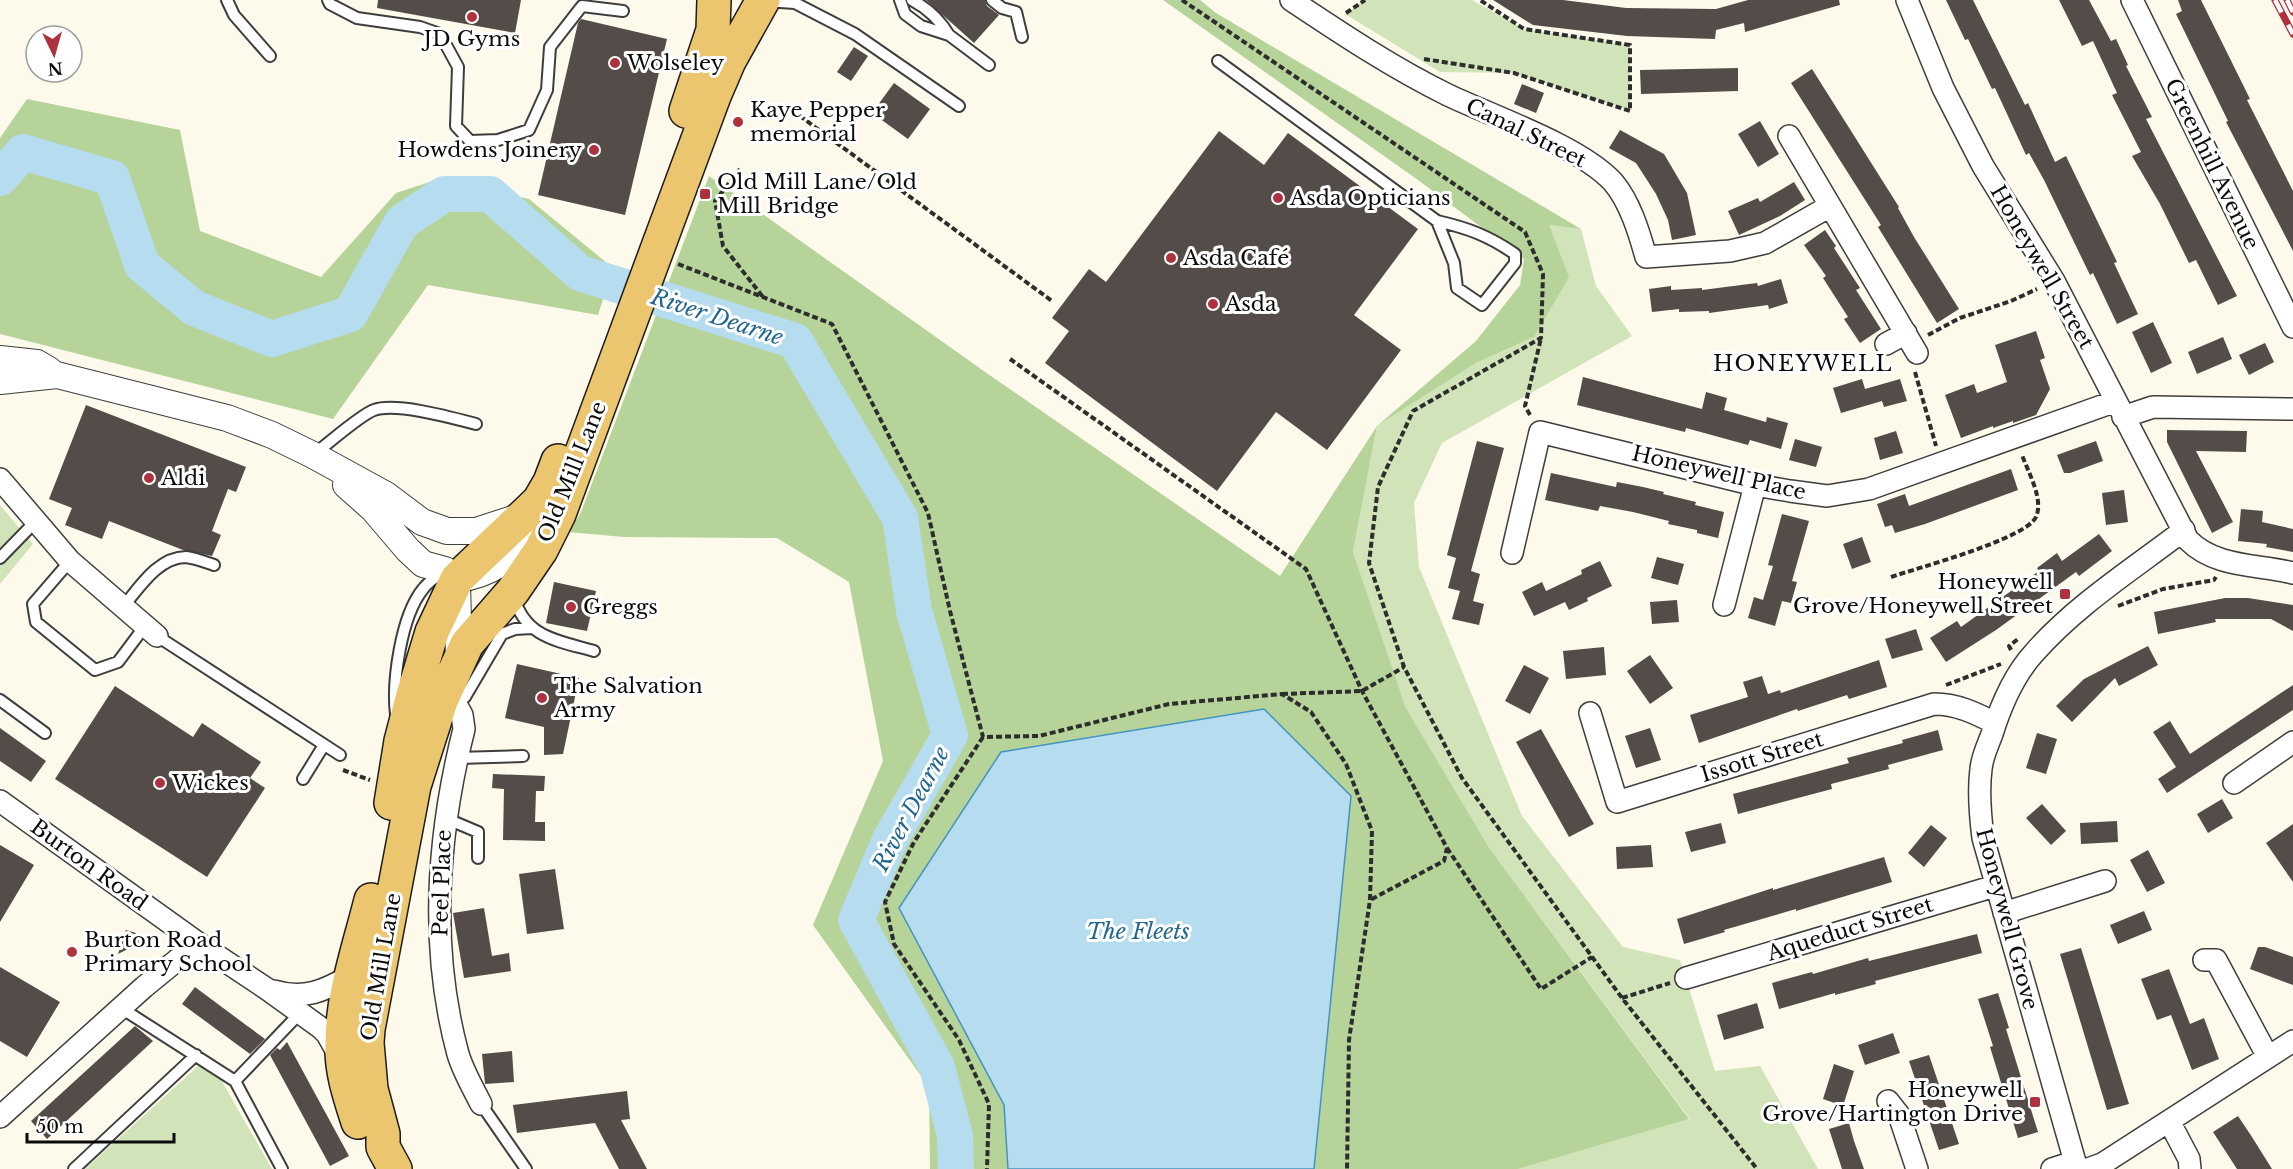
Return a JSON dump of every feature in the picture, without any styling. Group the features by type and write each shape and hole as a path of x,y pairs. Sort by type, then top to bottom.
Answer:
{"main road":[{"name":"Old Mill Lane","path":"636,278 678,188 729,61 763,0"},
{"name":"Old Mill Lane","path":"389,1158 370,1139 358,1122 350,1098 343,1063 343,1027 350,976 379,869 401,741 437,700 478,629 513,591 541,550 559,514 703,64 714,5"},
{"name":"Old Mill Lane","path":"389,1158 371,1089 368,1029 414,786 437,700 432,632 451,571 539,501 550,482 622,317"}],"street":[{"name":"Canal Street","path":"1292,0 1364,49 1426,83 1590,163 1613,183 1628,206 1640,234 1646,257 1730,251 1766,243 1830,206"},
{"name":"Honeywell Street","path":"1907,0 1944,88 1983,166 2054,281 2184,530 2195,546 2227,562 2293,573"},
{"name":"Greenhill Avenue","path":"2132,0 2293,327"},
{"path":"1789,136 1912,350"},
{"path":"1886,344 1912,350"},
{"path":"0,359 37,363 57,375 227,418 272,435 386,495 422,522 447,531 476,531 525,514"},
{"path":"0,381 57,375"},
{"name":"Honeywell Place","path":"1540,432 1755,485 1827,496 1869,489 2016,437 2120,409 2153,407 2293,409"},
{"path":"1512,553 1540,432"},
{"path":"313,455 373,509 423,564 475,577 494,569 559,514"},
{"path":"0,479 70,561 151,631"},
{"path":"1724,605 1755,485"},
{"path":"422,522 440,548 451,571 459,660"},
{"name":"Honeywell Grove","path":"2080,1167 1995,885 1983,837 1979,800 1981,766 1995,723 2012,684 2033,654 2058,628 2184,530"},
{"name":"Peel Place","path":"437,700 462,715 464,729 445,818 439,913 441,974 458,1056 481,1104"},
{"name":"Issott Street","path":"1590,713 1617,802 1934,704 1947,704 1967,709 1995,723"},
{"path":"2234,783 2293,742"},
{"name":"Burton Road","path":"0,801 300,1013 327,1034 343,1063"},
{"path":"2004,913 2105,881"},
{"name":"Aqueduct Street","path":"1701,980 1995,885"},
{"path":"0,1118 198,943"},
{"path":"2204,960 2216,960 2268,1057"},
{"name":"Burton Road","path":"267,989 303,996 323,990 350,976"},
{"path":"2052,1169 2102,1164 2293,1041"},
{"path":"1888,1101 1899,1115 1917,1169"},
{"path":"2169,1121 2189,1159 2190,1169"}],"lane":[{"path":"227,0 234,15 270,56"},
{"path":"328,0 330,4 357,18 420,27 440,34 458,67 456,126 470,141 498,140 529,130 547,90 550,47 582,6 623,11"},
{"path":"763,0 795,3 844,28 959,106"},
{"path":"900,0 906,14 921,26 949,35"},
{"path":"912,0 932,14 949,35 989,65"},
{"path":"992,0 1002,8 1016,12 1022,37"},
{"path":"1218,61 1437,221 1492,238 1515,254 1515,262 1482,305 1457,288 1454,263 1437,221"},
{"path":"313,455 375,410 399,409 476,424"},
{"path":"475,543 525,514"},
{"path":"0,558 35,522"},
{"path":"123,607 158,567 172,560 185,557 214,566"},
{"path":"70,561 33,604 36,622 95,670 118,662 151,631 340,755"},
{"path":"401,741 394,693 402,640 422,590 451,571"},
{"path":"513,591 520,613 532,628 545,637 594,651"},
{"path":"437,700 465,697 502,634 515,629 532,628"},
{"path":"0,700 45,733"},
{"path":"303,779 324,745"},
{"path":"457,758 523,756"},
{"path":"445,818 478,831 478,858"},
{"path":"122,1008 236,1081 282,1169"},
{"path":"236,1081 300,1013"},
{"path":"74,1169 196,1055"},
{"path":"481,1104 526,1169"}],"path":[{"path":"1182,0 1525,232 1543,274 1541,338 1526,406 1540,432"},
{"path":"1422,58 1514,73 1630,111 1630,45 1524,29 1480,0"},
{"path":"785,105 1052,301"},
{"path":"740,169 715,201 723,246 763,297"},
{"path":"692,271 832,324 928,513 950,611 983,737 914,842 885,902 894,944 959,1040 989,1104 987,1169"},
{"path":"1941,464 1912,350 1960,318 2011,300 2054,281"},
{"path":"1541,338 1413,411 1378,487 1369,562 1404,667 1462,778 1622,998 1757,1169"},
{"path":"1010,359 1306,569 1362,691 1447,848 1541,989 1592,957"},
{"path":"1891,577 2007,538 2026,529 2036,517 2038,499 2016,437"},
{"path":"2091,601 2101,612 2163,589 2214,580 2227,562"},
{"path":"1934,704 1932,690 1996,666"},
{"path":"983,737 1039,736 1169,704 1282,694 1362,691 1404,667"},
{"path":"1282,694 1311,712 1346,764 1372,831 1370,900 1349,1040 1347,1169"},
{"path":"311,765 319,769 322,762 369,780 393,795"},
{"path":"1370,900 1444,861 1447,848"},
{"path":"1622,998 1701,980"}],"green space":[{"path":"1163,0 1200,0 1216,13 1581,229 1549,225 1569,277 1534,337 1476,363 1377,426 1476,341 1520,285 1524,259 1418,180"},
{"path":"1365,0 1472,0 1524,29 1630,45 1630,111 1514,73 1440,72 1345,14"},
{"path":"27,99 180,130 200,231 321,277 396,193 439,179 529,199 613,268 598,315 428,285 333,419 0,334 0,138"},
{"path":"709,176 988,374 1280,576 1377,426 1353,552 1406,708 1490,849 1689,1119 1518,1169 1314,1169 1351,796 1264,709 1001,753 899,908 1004,1105 1008,1169 930,1169 929,1087 813,925 883,761 849,582 777,538 623,537 569,532 581,512"},
{"path":"1549,225 1581,229 1596,286 1632,336 1442,443 1414,503 1419,567 1522,816 1623,947 1680,960 1715,1071 1760,1066 1818,1169 1518,1169 1689,1119 1692,1122 1490,849 1406,708 1353,552 1377,426 1476,363 1534,337"},
{"path":"0,505 33,544 0,584"},
{"path":"208,1057 272,1169 85,1169"}],"water":[{"name":"The Fleets","path":"1264,709 1351,796 1314,1169 1008,1169 1004,1105 899,908 1001,752"}],"building":[{"name":"JD Gyms","path":"378,0 521,0 515,33 377,8"},
{"path":"926,0 985,0 987,6 999,15 974,43"},
{"path":"1493,0 1563,0 1626,8 1716,9 1748,0 1839,0 1840,5 1745,32 1744,23 1716,30 1715,39 1627,36 1533,25"},
{"path":"1946,0 1973,0 2025,105 2028,103 2055,162 2066,156 2117,262 2114,263 2138,314 2117,324 2093,273 2090,275 2044,180 2029,153 2026,155 1995,88 1992,89"},
{"path":"2059,0 2089,0 2111,41 2116,39 2128,65 2126,66 2152,117 2146,119 2237,296 2218,305 2196,260 2189,263 2160,204 2132,156 2141,152 2112,95 2117,93 2093,41 2082,46"},
{"path":"2178,0 2201,0 2250,99 2247,100 2293,191 2293,251 2226,122 2228,121 2176,14 2182,11"},
{"path":"581,19 667,39 625,215 538,195 578,23"},
{"path":"854,47 868,56 851,81 837,72"},
{"path":"1738,68 1738,91 1641,94 1640,70"},
{"path":"1812,69 1899,207 1914,237 1959,309 1937,323 1878,227 1881,225 1791,83"},
{"path":"894,83 930,109 908,139 872,113"},
{"path":"1522,84 1544,93 1536,113 1514,104"},
{"path":"1760,121 1779,154 1758,167 1738,134"},
{"path":"1620,130 1664,154 1687,193 1696,235 1672,240 1668,220 1656,194 1636,163 1609,148"},
{"name":"Asda","path":"1219,131 1264,165 1288,133 1418,229 1354,315 1401,350 1327,450 1276,412 1217,491 1045,363 1069,331 1052,318 1089,269 1106,282"},
{"path":"1794,182 1805,200 1780,216 1739,235 1728,211 1758,198 1760,202"},
{"path":"1825,230 1860,288 1856,290 1881,329 1860,343 1844,319 1848,317 1823,278 1826,276 1804,245"},
{"path":"1781,279 1788,303 1769,309 1768,305 1709,313 1709,311 1679,312 1679,309 1652,312 1649,289 1671,286 1671,290 1702,288 1702,290 1757,283 1758,286"},
{"path":"2153,322 2172,363 2151,373 2132,332"},
{"path":"2036,331 2045,358 2040,360 2050,389 2036,415 2013,423 2013,421 1993,428 1993,426 1961,438 1945,395 1974,384 1977,393 2007,382 1995,345"},
{"path":"2223,337 2232,359 2197,374 2188,352"},
{"path":"2265,343 2274,362 2249,375 2239,355"},
{"path":"1583,377 1702,409 1706,392 1727,398 1724,410 1766,422 1767,417 1788,423 1781,449 1750,440 1748,445 1686,428 1685,432 1577,405"},
{"path":"1862,379 1865,389 1900,379 1907,401 1884,407 1882,401 1841,413 1833,388"},
{"name":"Aldi","path":"86,405 246,467 236,492 228,489 212,531 221,535 212,556 183,550 109,521 102,539 65,525 72,508 49,499"},
{"path":"2167,430 2247,431 2246,452 2196,451 2233,522 2212,533 2167,442"},
{"path":"1896,431 1903,453 1880,460 1874,438"},
{"path":"1795,439 1822,447 1816,467 1789,460"},
{"path":"1477,441 1504,448 1471,571 1480,574 1473,601 1484,604 1479,625 1452,619 1460,591 1448,588 1456,558 1447,555"},
{"path":"2096,441 2103,461 2064,473 2057,455"},
{"path":"2011,469 2018,490 1895,533 1892,525 1885,527 1877,504 1905,494 1909,506"},
{"path":"1551,473 1616,487 1617,482 1643,487 1696,502 1695,505 1724,512 1718,538 1697,533 1697,530 1668,524 1669,521 1633,512 1600,506 1598,511 1545,500"},
{"path":"2124,490 2128,522 2106,525 2102,493"},
{"path":"2241,509 2263,511 2262,522 2293,529 2293,552 2266,547 2267,544 2238,541"},
{"path":"1782,514 1809,521 1792,581 1797,582 1791,603 1782,601 1775,626 1748,618 1754,597 1763,600 1773,566 1768,565"},
{"path":"2099,534 2112,551 2079,576 2076,572 1996,630 1946,662 1930,638 1957,621 1961,627 2039,571 2037,568 2057,553 2062,561"},
{"path":"1862,537 1871,562 1852,569 1843,544"},
{"path":"1657,557 1684,564 1678,585 1651,578"},
{"path":"1600,561 1612,586 1569,610 1565,602 1534,616 1522,592 1542,582 1546,591 1582,574 1581,570"},
{"name":"Greggs","path":"554,582 596,591 587,631 546,623"},
{"path":"2225,598 2248,598 2293,605 2293,631 2271,619 2215,619 2216,622 2158,634 2154,612"},
{"path":"1677,600 1679,622 1652,624 1650,602"},
{"path":"1916,629 1923,650 1892,659 1885,639"},
{"path":"2148,646 2158,665 2119,686 2115,678 2072,722 2056,706 2084,679"},
{"path":"1604,647 1606,675 1566,679 1563,651"},
{"path":"1650,655 1673,688 1650,704 1627,671"},
{"path":"1879,660 1887,687 1849,699 1847,695 1798,711 1797,709 1699,743 1690,715 1748,697 1743,682 1762,676 1768,694 1780,690 1781,693"},
{"name":"The Salvation Army","path":"517,664 579,678 563,754 544,755 544,727 505,718"},
{"path":"1524,665 1549,678 1530,714 1505,701"},
{"path":"2293,685 2293,710 2167,793 2158,779 2176,767 2153,732 2170,721 2190,754"},
{"name":"Wickes","path":"115,686 193,737 202,723 261,762 250,778 265,788 207,877 55,779"},
{"path":"0,728 46,761 31,782 0,761"},
{"path":"1650,728 1661,760 1636,768 1625,736"},
{"path":"1541,729 1594,824 1569,837 1516,742"},
{"path":"1938,730 1943,750 1888,765 1889,769 1831,784 1832,789 1738,814 1733,794 1849,763 1847,758 1903,743 1902,740"},
{"path":"2037,733 2057,739 2046,774 2026,768"},
{"path":"493,774 545,776 544,791 536,791 535,822 545,822 545,841 503,840 504,789 492,788"},
{"path":"2222,799 2233,818 2208,833 2197,814"},
{"path":"2042,804 2066,831 2051,845 2026,818"},
{"path":"2117,821 2118,842 2081,844 2080,823"},
{"path":"1721,823 1726,843 1691,852 1685,832"},
{"path":"2293,824 2293,882 2266,843"},
{"path":"1931,825 1947,838 1924,867 1908,853"},
{"path":"0,845 34,865 0,922"},
{"path":"1651,845 1653,867 1617,869 1616,847"},
{"path":"2148,850 2165,883 2147,892 2130,860"},
{"path":"1884,857 1892,882 1724,930 1725,932 1684,944 1677,919 1773,888 1773,890"},
{"path":"555,869 564,929 527,934 519,874"},
{"path":"484,908 492,956 509,953 511,971 464,978 453,913"},
{"path":"2144,911 2152,930 2118,944 2110,925"},
{"path":"126,930 136,933 140,943 118,954"},
{"path":"1977,934 1982,953 1779,1009 1772,983 1868,958 1869,961"},
{"path":"2258,947 2265,947 2293,957 2293,985 2250,969"},
{"path":"2081,948 2129,1104 2107,1110 2060,954"},
{"path":"0,967 60,1002 27,1057 0,1041"},
{"path":"2169,969 2190,1024 2204,1018 2219,1059 2192,1070 2171,1015 2157,1020 2141,979"},
{"path":"195,987 265,1039 250,1054 182,1004"},
{"path":"1998,993 2009,1028 2006,1029 2038,1132 2018,1138 1978,999"},
{"path":"1757,1003 1764,1028 1724,1040 1717,1015"},
{"path":"135,1026 153,1041 47,1139 31,1121"},
{"path":"1893,1033 1900,1053 1865,1065 1858,1045"},
{"path":"287,1042 349,1156 330,1166 270,1055 277,1048 280,1050"},
{"path":"512,1051 514,1082 485,1084 482,1054"},
{"path":"1929,1055 1959,1144 1939,1150 1909,1061"},
{"path":"1834,1064 1854,1071 1843,1106 1823,1099"},
{"path":"627,1091 630,1119 621,1120 647,1169 619,1169 595,1123 517,1133 513,1105"},
{"path":"2238,1116 2272,1169 2237,1169 2213,1132"},
{"path":"1849,1123 1864,1169 1842,1169 1829,1129"}],"waterway":[{"name":"River Dearne","path":"0,178 23,152 112,178 142,265 194,308 272,339 350,314 402,222 444,194 490,194 580,273 795,341 900,518 914,611 950,735 890,840 856,920 937,1067 955,1136 956,1169"}],"railway":[{"path":"2275,0 2293,34"},
{"path":"2287,0 2293,12"}],"place":[{"name":"JD Gyms","path":"472,17"},
{"name":"Wolseley","path":"615,63"},
{"name":"Kaye Pepper memorial","path":"738,122"},
{"name":"Howdens Joinery","path":"594,150"},
{"name":"Old Mill Lane/Old Mill Bridge","path":"705,194"},
{"name":"Asda Opticians","path":"1278,198"},
{"name":"Asda Café","path":"1171,258"},
{"name":"Asda","path":"1213,304"},
{"name":"Aldi","path":"149,478"},
{"name":"Honeywell Grove/Honeywell Street","path":"2065,594"},
{"name":"Greggs","path":"571,607"},
{"name":"The Salvation Army","path":"542,698"},
{"name":"Wickes","path":"160,783"},
{"name":"Burton Road Primary School","path":"72,952"},
{"name":"Honeywell Grove/Hartington Drive","path":"2035,1102"}],"district":[{"name":"HONEYWELL","path":"1803,363"}]}
